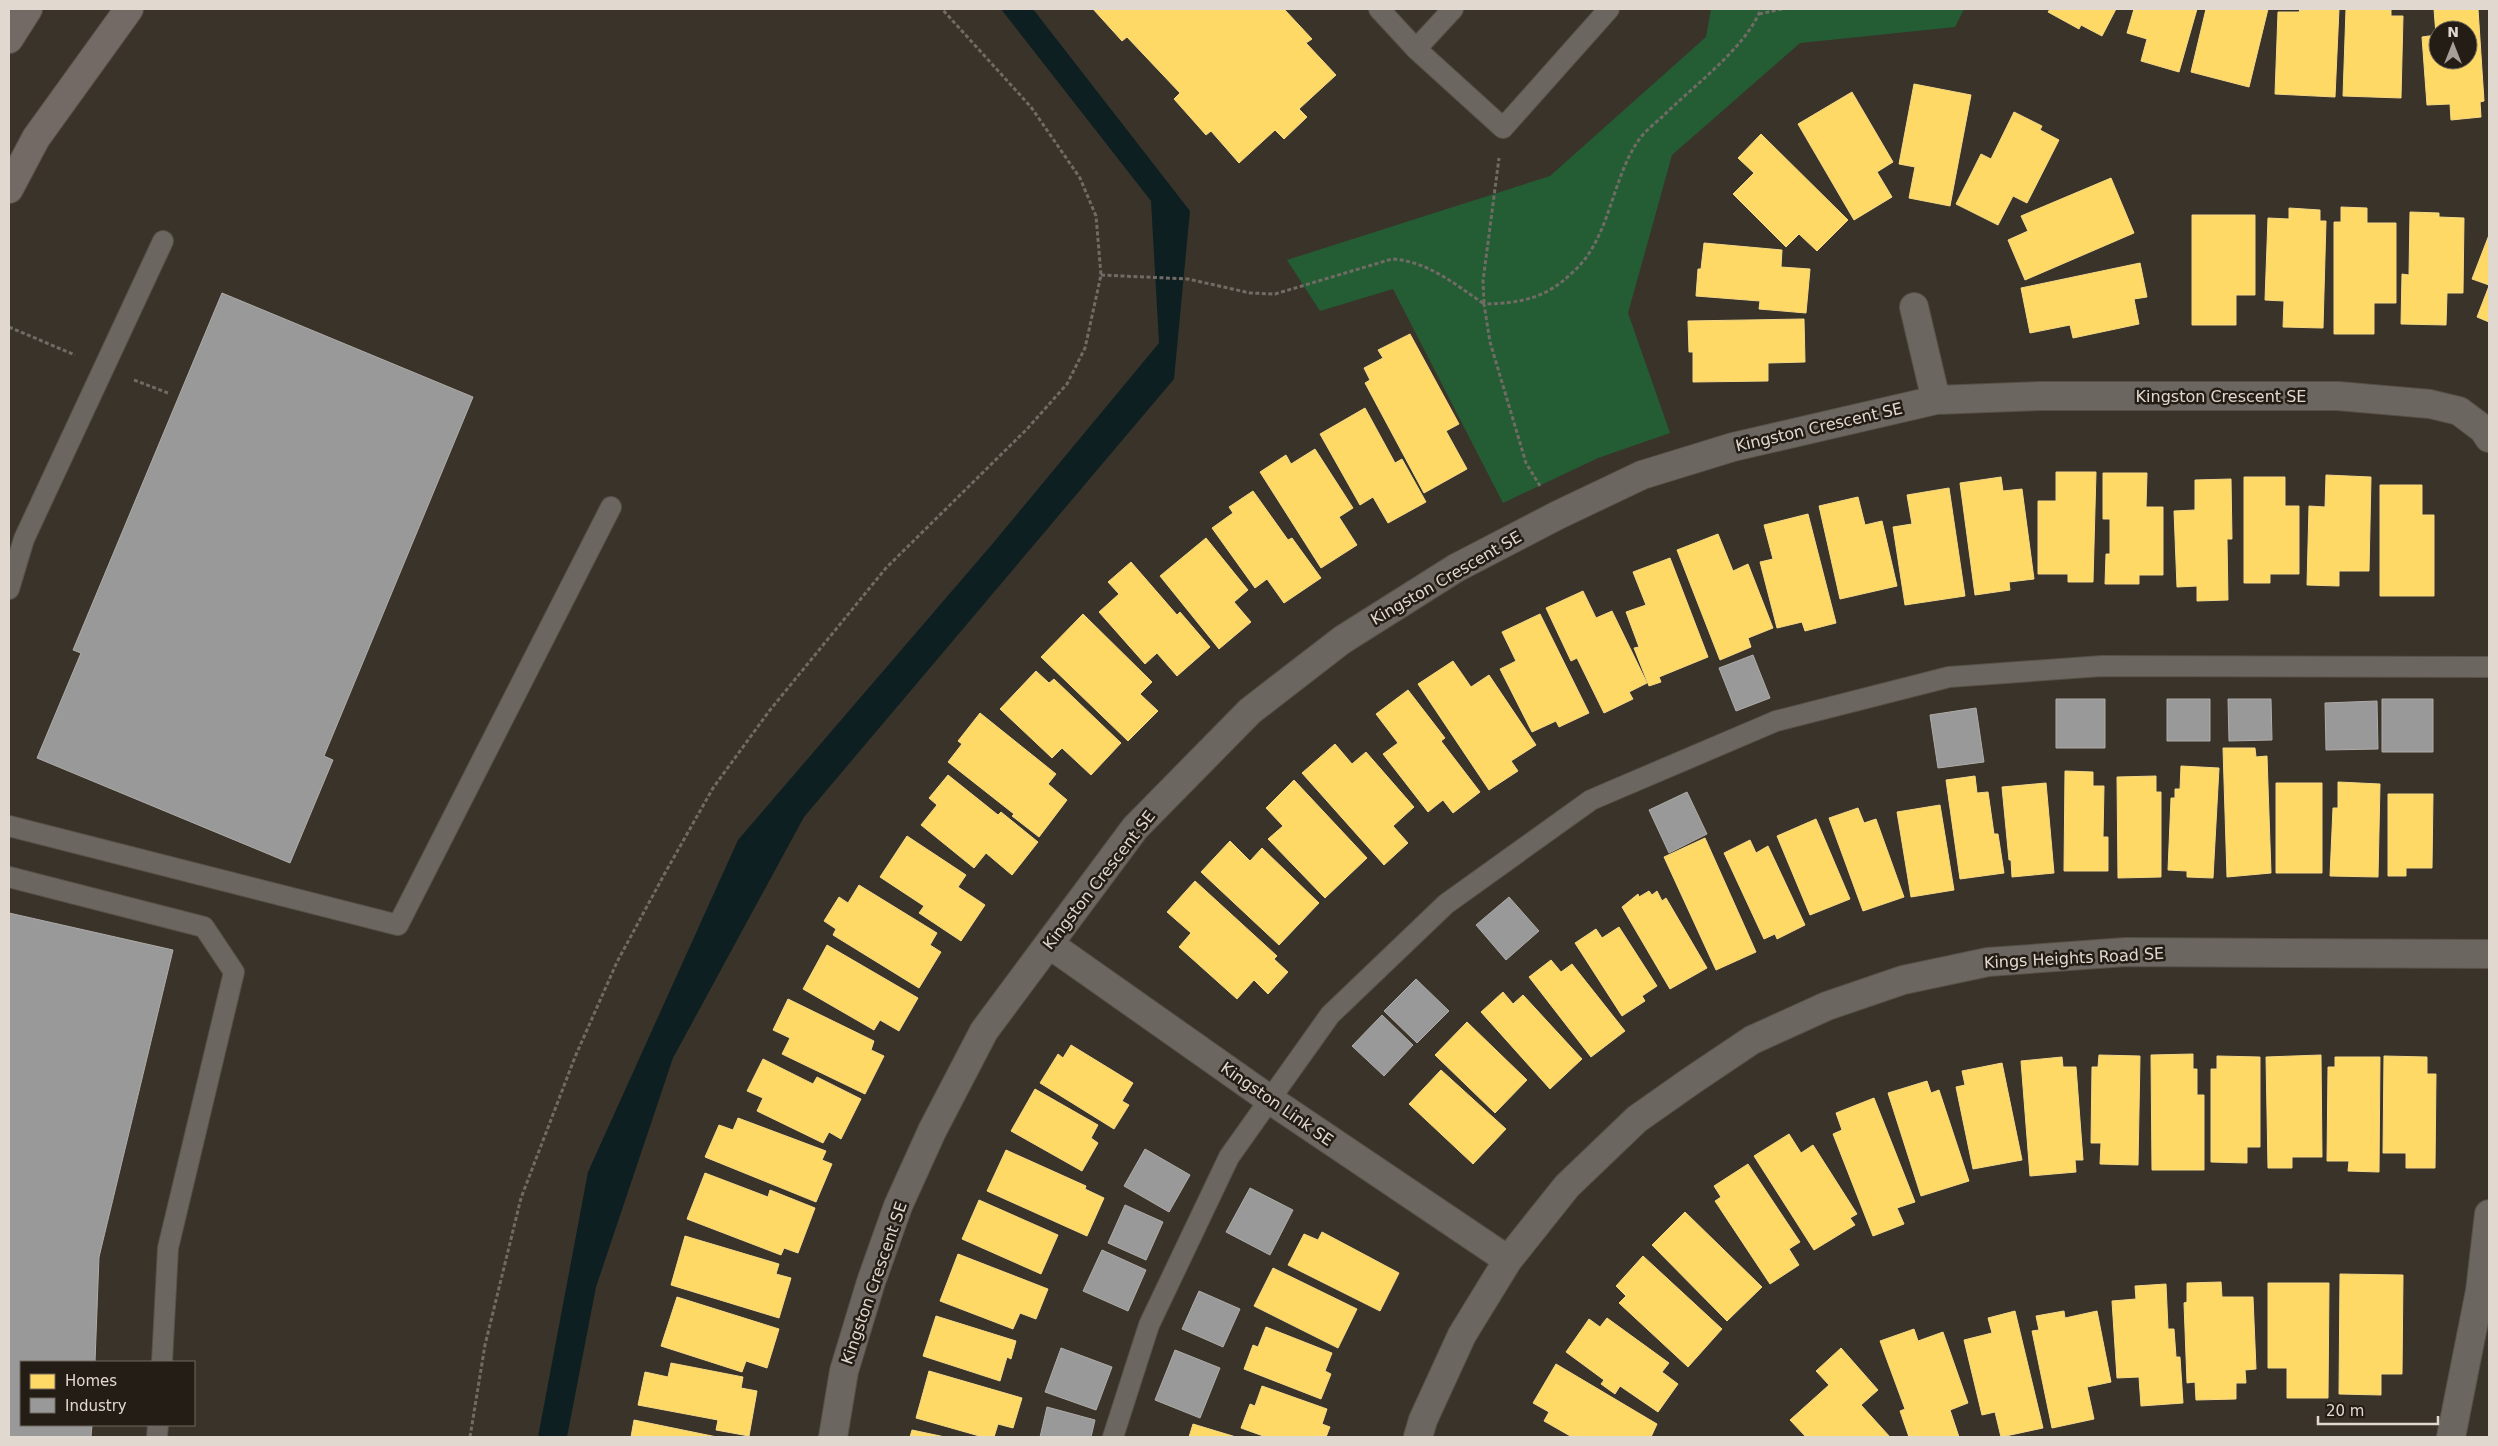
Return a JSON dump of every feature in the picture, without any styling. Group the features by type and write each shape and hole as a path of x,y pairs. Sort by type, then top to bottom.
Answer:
{"main road":[{"path":"9,39 28,9"},
{"path":"9,189 36,138 129,9"}],"street":[{"path":"1914,308 1936,400"},
{"name":"Kingston Crescent SE","path":"833,1437 844,1371 871,1282 898,1206 932,1131 984,1031 1136,828 1250,711 1342,640 1456,568 1558,515 1642,475 1733,446 1936,400 2041,396 2338,396 2430,404 2459,411 2483,429 2489,438"},
{"name":"Kingston Link SE","path":"1049,944 1269,1099 1508,1260"},
{"name":"Kings Heights Road SE","path":"1418,1437 1423,1420 1462,1335 1508,1260 1567,1186 1637,1119 1652,1108 1752,1040 1827,1006 1903,980 1988,962 2126,952 2489,954"},
{"path":"2451,1437 2480,1291 2489,1214"}],"lane":[{"path":"1380,9 1416,49 1503,128 1609,9"},
{"path":"1416,49 1453,9"},
{"path":"9,589 24,539 163,241"},
{"path":"9,826 398,925 611,507"},
{"path":"1113,1437 1149,1325 1229,1157 1330,1015 1446,904 1591,800 1776,721 1950,677 2102,666 2489,667"},
{"path":"9,877 204,927 234,972 168,1248 162,1361"}],"path":[{"path":"470,1437 485,1345 521,1198 575,1056 617,962 713,788 770,710 886,568 1027,429 1067,384 1085,348 1101,275 1096,216 1080,178 1031,107 942,9"},
{"path":"1101,275 1188,279 1250,293 1275,294 1392,259 1408,260 1444,276 1484,304 1514,303 1538,297 1574,272 1588,255 1626,160 1639,139 1724,59 1761,9"},
{"path":"1759,14 1782,9"},
{"path":"1503,128 1483,281 1484,304 1490,342 1526,463 1558,515"}],"green space":[{"path":"1711,9 1964,9 1955,27 1800,43 1672,155 1628,313 1670,433 1598,458 1503,503 1393,289 1320,311 1287,260 1550,176 1706,37"}],"shaded area":[{"path":"1001,9 1033,9 1190,211 1174,379 804,817 673,1058 596,1287 567,1437 538,1437 588,1172 738,840 994,542 1159,343 1151,201"}],"building: Homes":[{"path":"1093,9 1284,9 1312,39 1306,43 1336,75 1299,109 1307,117 1284,139 1275,130 1239,163 1211,131 1206,135 1174,99 1180,93 1127,37 1122,41"},
{"path":"2050,9 2116,9 2102,36 2081,25 2079,29 2048,12"},
{"path":"2134,9 2197,9 2179,72 2141,61 2147,39 2127,33"},
{"path":"2206,9 2268,9 2249,87 2191,72"},
{"path":"2300,9 2339,9 2335,97 2275,94 2278,12 2299,12"},
{"path":"2346,9 2391,9 2391,16 2403,16 2401,98 2343,96"},
{"path":"2434,9 2478,9 2484,101 2480,102 2481,117 2451,120 2450,104 2427,105 2422,37 2428,36 2428,70 2478,70 2478,20 2435,20"},
{"path":"1914,84 1971,95 1950,206 1909,198 1915,167 1899,164"},
{"path":"1852,92 1893,162 1877,172 1892,197 1854,220 1798,124"},
{"path":"2014,112 2042,126 2040,130 2059,140 2027,203 2013,196 1998,225 1956,204 1981,154 1991,159"},
{"path":"1761,134 1848,220 1817,251 1799,234 1786,247 1733,194 1754,173 1738,158"},
{"path":"2111,178 2134,233 2025,280 2008,240 2028,231 2021,216"},
{"path":"2341,207 2367,208 2367,223 2396,223 2396,303 2374,303 2374,334 2334,334 2334,222 2341,222"},
{"path":"2289,208 2320,210 2320,221 2326,221 2323,328 2283,327 2284,301 2265,300 2268,218 2289,219"},
{"path":"2410,212 2439,213 2439,217 2464,218 2463,293 2447,293 2446,325 2401,324 2402,274 2409,275"},
{"path":"2192,215 2255,215 2255,295 2236,295 2236,325 2192,325"},
{"path":"2489,235 2489,285 2472,279"},
{"path":"1704,243 1782,250 1781,267 1810,269 1806,313 1759,309 1760,301 1696,296 1698,269 1701,269"},
{"path":"2140,263 2147,297 2134,299 2139,324 2073,338 2070,325 2030,333 2021,288"},
{"path":"2489,286 2489,322 2477,317"},
{"path":"1804,319 1805,362 1768,363 1768,381 1693,382 1693,352 1689,352 1688,321"},
{"path":"1410,334 1459,424 1446,431 1467,469 1424,493 1365,383 1370,380 1364,368 1383,358 1378,350"},
{"path":"1365,408 1395,463 1402,459 1426,502 1388,523 1373,497 1360,505 1320,434"},
{"path":"1315,449 1353,508 1339,517 1357,545 1321,568 1260,472 1286,455 1291,464"},
{"path":"2056,472 2096,472 2093,582 2068,582 2068,574 2038,574 2038,501 2056,501"},
{"path":"2103,473 2147,473 2146,507 2163,507 2163,575 2139,575 2139,584 2105,584 2106,554 2110,554 2110,519 2103,519"},
{"path":"2326,475 2371,477 2369,571 2339,571 2339,586 2307,585 2309,506 2325,507"},
{"path":"2001,477 2003,491 2022,489 2034,579 2009,582 2010,590 1975,595 1960,483"},
{"path":"2244,477 2285,477 2285,506 2299,506 2299,574 2270,574 2270,583 2244,583"},
{"path":"2231,479 2232,539 2227,539 2228,600 2197,601 2197,586 2177,587 2174,511 2195,510 2195,480"},
{"path":"2380,485 2422,485 2422,515 2434,515 2434,596 2380,596"},
{"path":"1949,488 1965,596 1905,605 1893,527 1912,524 1907,495"},
{"path":"1253,491 1288,540 1292,538 1321,578 1284,603 1267,579 1255,588 1212,528 1233,513 1229,507"},
{"path":"1858,497 1865,525 1882,521 1897,586 1840,599 1819,506"},
{"path":"1808,514 1836,623 1805,631 1802,622 1777,628 1760,562 1773,559 1764,525"},
{"path":"1718,534 1733,571 1748,564 1773,628 1748,638 1751,647 1720,660 1677,550"},
{"path":"1206,538 1248,590 1234,602 1251,622 1219,649 1160,576"},
{"path":"1670,558 1708,657 1659,677 1661,682 1649,686 1634,648 1639,647 1626,612 1646,605 1633,572"},
{"path":"1131,562 1177,615 1180,612 1210,647 1177,676 1157,653 1145,664 1099,612 1119,594 1108,582"},
{"path":"1583,591 1596,618 1612,611 1647,683 1629,692 1633,699 1604,713 1577,658 1571,661 1546,608"},
{"path":"1083,614 1152,682 1140,694 1158,711 1128,741 1041,657"},
{"path":"1540,614 1589,713 1559,727 1556,721 1532,732 1500,669 1516,661 1502,632"},
{"path":"1453,661 1471,687 1489,675 1536,745 1511,761 1518,771 1489,790 1418,684"},
{"path":"1036,671 1049,683 1054,679 1121,743 1091,775 1062,748 1052,758 1000,709"},
{"path":"1408,690 1445,738 1441,741 1480,792 1453,813 1443,800 1428,812 1383,754 1398,743 1376,714"},
{"path":"980,713 1056,774 1048,784 1067,800 1039,837 1012,816 1014,814 948,762 962,744 958,741"},
{"path":"1335,744 1352,764 1366,752 1414,807 1393,826 1408,843 1384,865 1302,773"},
{"path":"2223,748 2255,748 2256,757 2267,756 2271,873 2227,877"},
{"path":"2181,766 2219,768 2213,878 2187,877 2187,871 2168,870 2171,798 2175,798 2175,789 2180,789"},
{"path":"2065,771 2093,772 2093,786 2104,786 2103,837 2108,837 2108,871 2064,871"},
{"path":"948,775 998,815 1001,812 1038,842 1012,875 986,853 974,868 921,825 937,805 929,798"},
{"path":"1975,776 1977,793 1988,792 1994,834 1998,834 2004,873 1960,879 1946,780"},
{"path":"2156,776 2156,792 2161,792 2161,877 2118,878 2117,777"},
{"path":"1294,780 1367,858 1325,898 1268,839 1283,826 1266,808"},
{"path":"2338,782 2380,784 2378,877 2330,876 2333,808 2338,808"},
{"path":"2046,783 2054,873 2012,877 2002,787"},
{"path":"2276,783 2322,783 2322,873 2276,873"},
{"path":"2388,794 2433,794 2432,868 2406,868 2406,876 2388,876"},
{"path":"1940,805 1954,890 1911,897 1897,812"},
{"path":"1858,808 1864,823 1876,819 1904,897 1863,911 1829,818"},
{"path":"1816,819 1850,899 1810,915 1777,836"},
{"path":"907,836 966,875 958,887 985,905 961,941 919,913 924,906 880,877"},
{"path":"1705,838 1756,952 1716,970 1664,857"},
{"path":"1750,840 1756,853 1768,846 1805,925 1777,939 1775,934 1764,939 1724,853"},
{"path":"1230,841 1250,861 1262,848 1319,903 1279,945 1201,872"},
{"path":"1195,881 1277,956 1274,959 1288,972 1268,994 1254,980 1237,999 1179,947 1191,933 1167,912"},
{"path":"859,885 937,933 930,945 941,952 919,988 833,935 836,929 824,921 839,897 848,903"},
{"path":"1649,891 1652,895 1657,891 1662,901 1666,898 1707,968 1670,989 1622,907 1638,894 1639,897"},
{"path":"1619,927 1657,986 1642,996 1645,1001 1622,1016 1575,943 1596,929 1602,938"},
{"path":"827,945 918,998 899,1031 880,1020 874,1030 803,989"},
{"path":"1551,960 1561,972 1572,964 1625,1031 1591,1057 1529,977"},
{"path":"1503,992 1513,1004 1523,995 1582,1059 1550,1089 1481,1012"},
{"path":"788,999 874,1041 871,1050 884,1056 865,1094 782,1054 790,1038 773,1030"},
{"path":"1467,1022 1527,1080 1495,1113 1435,1055"},
{"path":"1071,1045 1133,1083 1122,1101 1129,1105 1114,1129 1040,1083 1058,1054 1063,1058"},
{"path":"2193,1054 2193,1069 2197,1069 2197,1095 2204,1095 2204,1170 2152,1170 2151,1055"},
{"path":"2099,1055 2140,1056 2138,1165 2100,1164 2101,1143 2091,1143 2092,1067 2098,1067"},
{"path":"2321,1055 2322,1157 2292,1157 2292,1168 2268,1168 2266,1057"},
{"path":"2217,1056 2260,1057 2260,1147 2247,1147 2247,1163 2211,1162 2211,1069 2217,1069"},
{"path":"2384,1056 2427,1057 2427,1074 2436,1074 2435,1168 2406,1168 2406,1153 2383,1153"},
{"path":"2062,1057 2063,1067 2076,1067 2083,1160 2075,1160 2076,1172 2030,1176 2021,1061"},
{"path":"2335,1057 2380,1057 2379,1172 2348,1171 2349,1161 2327,1161 2328,1067 2335,1067"},
{"path":"763,1059 813,1084 817,1077 861,1099 841,1139 829,1132 823,1143 757,1111 763,1098 747,1091"},
{"path":"2002,1063 2022,1160 1973,1169 1956,1087 1965,1085 1962,1071"},
{"path":"1441,1070 1506,1129 1473,1164 1409,1104"},
{"path":"1927,1081 1931,1093 1939,1090 1969,1181 1921,1196 1888,1093"},
{"path":"1035,1089 1098,1125 1091,1138 1098,1143 1082,1171 1011,1131"},
{"path":"1874,1098 1915,1202 1897,1208 1904,1224 1873,1236 1833,1134 1842,1130 1836,1113"},
{"path":"738,1118 826,1151 822,1160 832,1164 816,1202 705,1157 719,1125 733,1130"},
{"path":"1789,1134 1801,1153 1813,1145 1857,1214 1850,1218 1855,1225 1814,1250 1754,1156"},
{"path":"1006,1150 1086,1186 1085,1189 1104,1198 1087,1236 987,1191"},
{"path":"1748,1164 1800,1242 1789,1249 1799,1265 1770,1284 1715,1201 1721,1197 1714,1186"},
{"path":"705,1173 768,1197 770,1190 815,1208 798,1253 784,1248 781,1255 687,1219"},
{"path":"979,1200 1058,1235 1041,1274 962,1239"},
{"path":"1685,1212 1762,1287 1727,1321 1652,1245"},
{"path":"1322,1232 1399,1273 1380,1311 1288,1265 1304,1234 1318,1240"},
{"path":"685,1236 779,1264 776,1274 791,1278 779,1318 671,1285"},
{"path":"958,1254 1048,1289 1036,1319 1020,1313 1013,1329 940,1301"},
{"path":"1643,1256 1722,1329 1688,1367 1619,1303 1626,1296 1616,1286"},
{"path":"1273,1268 1357,1309 1338,1348 1254,1306"},
{"path":"2340,1274 2403,1275 2402,1374 2381,1374 2381,1395 2339,1394"},
{"path":"2221,1282 2222,1297 2253,1297 2256,1369 2245,1370 2246,1383 2236,1383 2236,1399 2196,1400 2195,1382 2187,1383 2184,1303 2187,1302 2187,1283"},
{"path":"2268,1283 2329,1283 2328,1398 2287,1398 2287,1368 2268,1368"},
{"path":"2166,1284 2168,1329 2174,1329 2176,1357 2180,1357 2183,1403 2141,1406 2139,1377 2117,1378 2112,1301 2136,1299 2135,1286"},
{"path":"677,1297 779,1329 767,1368 746,1361 742,1372 661,1346"},
{"path":"2015,1311 2043,1428 2001,1437 1995,1412 1982,1415 1964,1340 1992,1333 1988,1318"},
{"path":"2064,1311 2065,1318 2097,1311 2111,1382 2087,1387 2094,1419 2052,1428 2032,1331 2039,1330 2036,1316"},
{"path":"936,1316 1016,1341 1011,1359 1007,1357 1000,1381 923,1356"},
{"path":"1607,1318 1669,1363 1662,1372 1678,1384 1658,1412 1620,1386 1615,1394 1601,1384 1604,1380 1566,1352 1589,1319 1600,1327"},
{"path":"1266,1327 1332,1353 1325,1371 1331,1374 1321,1399 1244,1369 1253,1345 1258,1347"},
{"path":"1914,1329 1918,1341 1943,1332 1968,1403 1950,1410 1959,1437 1909,1437 1900,1411 1905,1409 1880,1341"},
{"path":"1841,1348 1878,1390 1861,1405 1890,1437 1806,1437 1790,1420 1829,1385 1816,1371"},
{"path":"671,1363 743,1377 741,1388 757,1391 749,1436 716,1430 718,1420 638,1405 645,1372 668,1377"},
{"path":"1556,1364 1657,1424 1651,1437 1572,1437 1544,1421 1549,1412 1533,1403"},
{"path":"929,1371 1022,1398 1013,1428 998,1424 994,1437 983,1437 916,1418"},
{"path":"1262,1386 1327,1409 1322,1424 1330,1427 1326,1437 1266,1437 1241,1428 1250,1404 1255,1406"},
{"path":"634,1420 717,1437 631,1437"},
{"path":"1193,1424 1236,1437 1189,1437"},
{"path":"912,1430 945,1437 910,1437"}],"building: Industry":[{"path":"222,293 473,397 324,756 333,760 290,863 37,758 81,653 73,650"},
{"path":"1753,655 1770,698 1736,711 1719,668"},
{"path":"2056,699 2105,699 2105,748 2056,748"},
{"path":"2167,699 2210,699 2210,741 2167,741"},
{"path":"2228,699 2271,699 2272,740 2229,741"},
{"path":"2382,699 2433,699 2433,752 2382,752"},
{"path":"2377,701 2378,749 2326,750 2325,703"},
{"path":"1976,708 1984,762 1938,768 1930,715"},
{"path":"1687,792 1707,834 1669,853 1649,810"},
{"path":"1509,897 1539,931 1506,960 1476,925"},
{"path":"9,913 173,950 99,1257 95,1361 20,1361 20,1426 92,1426 91,1437 9,1437"},
{"path":"1416,979 1449,1011 1417,1043 1384,1011"},
{"path":"1382,1015 1413,1045 1384,1076 1352,1046"},
{"path":"1145,1149 1190,1175 1169,1212 1124,1186"},
{"path":"1250,1188 1293,1210 1270,1255 1226,1232"},
{"path":"1125,1205 1163,1222 1146,1260 1108,1243"},
{"path":"1102,1250 1146,1270 1128,1311 1083,1291"},
{"path":"1199,1291 1240,1309 1223,1347 1182,1329"},
{"path":"1061,1348 1112,1367 1096,1410 1045,1392"},
{"path":"1175,1350 1220,1368 1200,1418 1155,1400"},
{"path":"1047,1407 1095,1420 1091,1437 1040,1437"}]}
